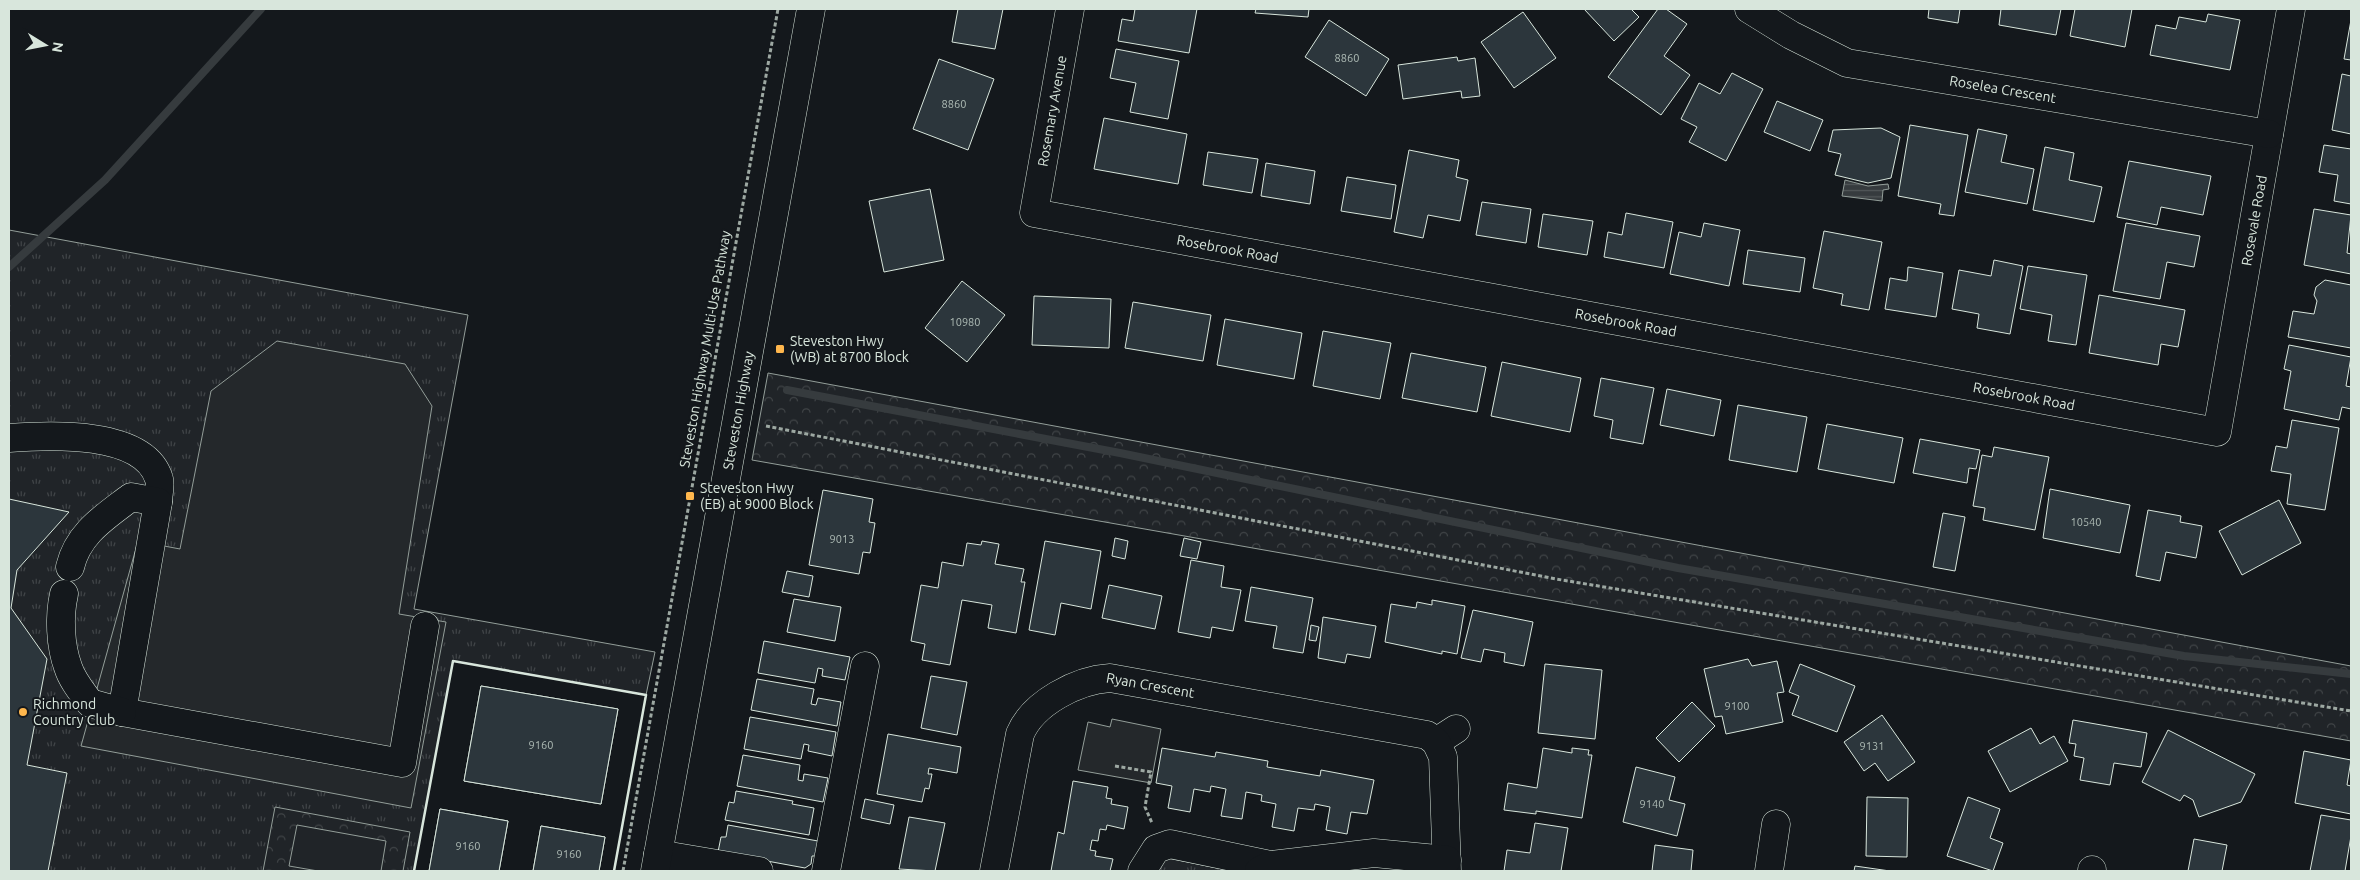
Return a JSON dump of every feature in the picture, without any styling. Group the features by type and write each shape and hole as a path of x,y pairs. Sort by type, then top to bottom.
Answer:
{"street":[{"name":"Steveston Highway","path":"656,863 811,9"},
{"name":"Rosemary Avenue","path":"1034,213 1070,9"},
{"name":"Roselea Crescent","path":"1749,9 1791,34 1847,63 2269,134"},
{"name":"Rosevale Road","path":"2216,432 2290,9"},
{"name":"Rosebrook Road","path":"1034,213 2216,432"},
{"path":"9,438 41,436 92,439 124,446 148,459 160,480 158,502 122,712"},
{"path":"70,567 73,553 87,532 132,497 158,502"},
{"path":"64,594 61,605 62,635 68,667 90,703 122,712 402,763 426,626"},
{"path":"826,871 865,666"},
{"name":"Ryan Crescent","path":"994,871 1020,734 1024,724 1044,706 1077,684 1088,680 1120,679 1446,736 1443,757 1447,866"},
{"path":"1769,871 1776,824"},
{"path":"1142,871 1151,855 1163,845 1170,844 1265,868 1374,853 1447,866"},
{"path":"656,863 759,871"}],"path":[{"name":"Steveston Highway Multi-Use Pathway","path":"623,871 778,9"},
{"path":"766,426 1556,579 2351,711"},
{"path":"1115,766 1151,772 1145,807 1163,845"}],"green space":[{"name":"Richmond Country Club","path":"9,230 468,315 414,609 655,652 646,695 453,661 414,871 9,871"},
{"path":"768,373 2351,666 2351,741 752,460"},
{"path":"275,807 410,832 403,871 263,871"},
{"path":"297,825 386,841 381,871 318,871 289,866"},
{"path":"1167,858 1222,869 1224,871 1155,871"}],"shaded area":[{"path":"1845,180 1868,186 1888,184 1889,189 1883,190 1882,201 1842,196"},
{"path":"277,341 405,364 432,406 399,614 446,622 411,808 81,746 138,541 180,549 211,391"},
{"path":"1112,719 1161,729 1151,783 1078,770 1088,722 1110,727"}],"building":[{"path":"958,9 1003,9 995,49 952,42"},
{"path":"1135,9 1197,9 1189,53 1118,41 1122,19 1133,21"},
{"path":"1256,9 1309,9 1308,17 1255,13"},
{"path":"1584,9 1631,9 1639,17 1614,41"},
{"path":"1658,9 1666,9 1687,24 1664,56 1690,75 1661,115 1608,77"},
{"path":"1929,9 1960,9 1958,23 1928,18"},
{"path":"2001,9 2061,9 2056,35 1999,25"},
{"path":"2075,9 2132,9 2125,47 2070,36"},
{"path":"1523,12 1556,58 1514,88 1481,42"},
{"path":"2208,14 2240,20 2230,70 2150,55 2156,25 2176,29 2179,17 2206,22"},
{"path":"1329,20 1389,59 1366,96 1305,57"},
{"path":"2351,20 2351,60 2344,59"},
{"path":"1116,49 1179,61 1168,119 1130,112 1136,83 1110,78"},
{"path":"1457,57 1458,61 1475,58 1480,96 1462,98 1461,91 1403,99 1398,65"},
{"path":"939,59 994,79 968,150 913,129"},
{"path":"1732,73 1763,89 1726,161 1689,142 1697,127 1681,119 1699,83 1720,94"},
{"path":"2342,74 2351,76 2351,134 2332,130"},
{"path":"1777,101 1823,120 1810,151 1764,132"},
{"path":"1104,118 1187,134 1178,184 1094,169"},
{"path":"1910,125 1968,135 1954,216 1939,214 1941,204 1898,196"},
{"path":"1881,128 1900,137 1891,178 1868,183 1835,175 1841,154 1828,151 1833,130"},
{"path":"1978,129 2007,135 2001,162 2034,169 2027,204 1965,192"},
{"path":"2324,145 2351,149 2351,204 2334,201 2338,175 2319,172"},
{"path":"2045,147 2074,153 2069,180 2102,187 2094,222 2033,210"},
{"path":"1409,150 1459,160 1456,177 1468,180 1460,221 1428,215 1423,238 1394,232"},
{"path":"1208,152 1258,159 1252,193 1203,185"},
{"path":"2129,161 2211,176 2203,215 2161,207 2157,225 2117,217"},
{"path":"1266,163 1315,171 1310,204 1261,196"},
{"path":"1347,177 1396,185 1391,219 1341,211"},
{"path":"930,189 944,260 884,272 869,201"},
{"path":"1482,202 1531,209 1526,243 1476,235"},
{"path":"2314,209 2351,215 2347,253 2351,254 2351,274 2304,265"},
{"path":"1626,213 1673,222 1664,268 1604,257 1608,232 1622,235"},
{"path":"1543,214 1593,221 1587,255 1538,247"},
{"path":"1704,223 1740,230 1729,286 1670,274 1679,232 1701,237"},
{"path":"2126,223 2200,236 2194,267 2167,262 2160,299 2113,291"},
{"path":"1824,231 1882,242 1869,310 1841,305 1843,294 1813,288"},
{"path":"1748,250 1805,258 1800,292 1743,284"},
{"path":"1994,260 2023,266 2010,334 1977,328 1979,314 1952,309 1959,270 1991,276"},
{"path":"2028,266 2087,275 2076,345 2048,341 2052,315 2020,309"},
{"path":"1908,267 1943,273 1936,317 1885,309 1890,278 1907,281"},
{"path":"2325,280 2351,285 2351,348 2288,337 2293,311 2314,314 2317,301 2314,295 2316,287"},
{"path":"962,281 1005,315 967,362 925,328"},
{"path":"2099,295 2185,310 2178,347 2161,344 2158,365 2089,353"},
{"path":"1034,296 1111,299 1109,348 1032,345"},
{"path":"1133,302 1211,315 1203,361 1125,348"},
{"path":"1225,319 1302,333 1294,379 1217,365"},
{"path":"1323,331 1391,343 1380,399 1313,386"},
{"path":"2289,345 2351,357 2346,386 2351,387 2351,409 2342,407 2339,420 2284,409 2291,371 2284,369"},
{"path":"1411,353 1486,367 1477,412 1402,398"},
{"path":"1502,362 1581,378 1570,432 1491,416"},
{"path":"1601,378 1654,388 1643,444 1610,438 1613,420 1594,416"},
{"path":"1667,389 1721,400 1714,436 1660,425"},
{"path":"1738,405 1807,417 1797,472 1729,460"},
{"path":"2292,420 2339,428 2325,510 2287,504 2291,474 2271,471 2276,446 2287,448"},
{"path":"1827,424 1903,438 1894,483 1818,469"},
{"path":"1920,439 1980,450 1976,469 1969,468 1967,483 1913,473"},
{"path":"1994,447 2049,457 2035,530 1983,520 1985,508 1973,506 1982,455 1992,457"},
{"path":"2050,489 2130,505 2120,553 2043,538"},
{"path":"823,490 873,499 869,522 875,523 870,553 863,552 859,574 809,565"},
{"name":"Richmond Country Club","path":"9,499 69,512 17,570 11,608 47,659 27,765 67,773 48,871 9,871"},
{"path":"2279,500 2301,543 2242,575 2219,531"},
{"path":"2148,510 2181,516 2180,522 2202,526 2196,558 2166,552 2160,581 2136,576"},
{"path":"1943,513 1965,517 1955,571 1933,567"},
{"path":"1115,538 1128,541 1125,559 1112,556"},
{"path":"1184,538 1201,542 1197,559 1180,556"},
{"path":"982,541 999,544 995,564 1024,569 1021,582 1025,582 1016,633 988,628 992,605 962,600 950,665 922,660 925,644 911,641 921,585 938,588 942,562 963,566 967,543 981,545"},
{"path":"1045,541 1101,551 1091,609 1061,603 1055,635 1029,630"},
{"path":"1191,560 1224,566 1221,587 1241,590 1233,631 1212,627 1210,638 1178,632"},
{"path":"787,571 813,576 809,597 782,592"},
{"path":"1109,585 1162,596 1155,629 1102,618"},
{"path":"1251,587 1313,598 1303,653 1273,648 1277,626 1245,621"},
{"path":"794,599 841,607 835,641 787,632"},
{"path":"1432,600 1465,606 1457,654 1442,651 1442,654 1385,642 1391,604 1416,608 1417,602 1432,605"},
{"path":"1473,610 1533,622 1524,666 1504,662 1505,653 1484,649 1481,662 1461,658"},
{"path":"1323,617 1376,626 1370,658 1347,654 1345,663 1318,658"},
{"path":"1311,625 1319,627 1316,641 1309,640"},
{"path":"764,641 850,657 845,680 822,676 823,669 818,668 815,683 758,673"},
{"path":"1748,659 1752,666 1777,661 1784,692 1777,693 1783,722 1726,734 1722,716 1715,717 1704,669"},
{"path":"1545,664 1602,670 1595,739 1538,733"},
{"path":"1800,664 1855,686 1837,732 1792,715 1799,696 1789,692"},
{"path":"931,676 967,682 957,735 921,728"},
{"path":"757,679 814,689 811,704 816,705 818,698 841,702 837,726 751,710"},
{"path":"481,686 618,709 601,804 464,781"},
{"path":"481,686 618,709 601,804 464,781"},
{"path":"1692,702 1715,726 1679,762 1656,738"},
{"path":"1882,715 1915,762 1888,781 1875,763 1864,771 1844,742"},
{"path":"750,717 836,732 832,756 808,751 809,745 804,744 801,759 744,749"},
{"path":"2073,720 2147,733 2141,767 2114,763 2110,785 2080,780 2084,758 2074,756 2076,744 2069,743"},
{"path":"2031,728 2040,744 2054,736 2068,761 2010,792 1988,751"},
{"path":"2168,730 2255,774 2241,802 2199,817 2193,800 2184,795 2180,801 2142,782"},
{"path":"888,734 961,747 957,773 929,768 928,774 932,774 929,789 925,788 922,802 877,794"},
{"path":"1162,748 1215,757 1216,752 1268,761 1267,767 1320,776 1321,770 1374,780 1367,814 1351,812 1347,834 1326,830 1330,807 1315,804 1314,810 1298,808 1294,831 1272,827 1276,804 1261,801 1262,795 1246,792 1242,819 1221,816 1226,789 1211,786 1210,792 1194,789 1190,812 1168,808 1172,786 1156,783"},
{"path":"1543,748 1572,753 1572,748 1589,750 1588,755 1592,755 1582,818 1536,811 1536,814 1504,810 1508,783 1537,788"},
{"path":"2304,751 2351,760 2347,785 2351,786 2351,814 2295,803"},
{"path":"743,755 800,765 798,780 803,781 804,774 828,778 823,802 737,786"},
{"path":"1636,767 1675,777 1669,800 1685,804 1677,836 1623,822"},
{"path":"1073,781 1108,787 1106,798 1112,799 1111,804 1128,807 1124,829 1107,825 1106,830 1100,829 1098,841 1092,840 1090,850 1096,851 1095,856 1113,859 1110,871 1051,871 1058,832 1064,834"},
{"path":"736,791 793,801 792,804 814,808 809,835 725,820 729,802 734,803"},
{"path":"1867,797 1908,798 1907,857 1866,856"},
{"path":"1968,797 2000,809 1990,838 2003,843 1993,871 1947,856"},
{"path":"865,799 894,805 890,824 861,818"},
{"path":"440,809 508,821 499,871 429,871"},
{"path":"440,809 508,821 499,871 429,871"},
{"path":"2321,815 2351,820 2351,836 2345,871 2310,871"},
{"path":"909,817 945,823 935,871 899,869"},
{"path":"1535,823 1568,828 1561,871 1504,871 1507,850 1530,853"},
{"path":"728,825 818,841 816,856 812,856 811,864 805,868 718,852 721,837 726,837"},
{"path":"541,826 605,837 599,871 533,871"},
{"path":"541,826 605,837 599,871 533,871"},
{"path":"2194,839 2227,845 2222,871 2188,871"},
{"path":"1655,845 1693,850 1691,871 1652,871"},
{"path":"1855,866 1890,871 1854,871"}],"waterway":[{"path":"9,267 105,180 261,9"},
{"path":"787,390 1120,453 1678,568 2184,656 2351,674"}],"wall":[{"path":"414,871 453,661 646,695 614,871"}],"place":[{"name":"Steveston Hwy (WB) at 8700 Block","path":"780,349"},
{"name":"Steveston Hwy (EB) at 9000 Block","path":"690,496"},
{"name":"Richmond Country Club","path":"23,712"}]}
